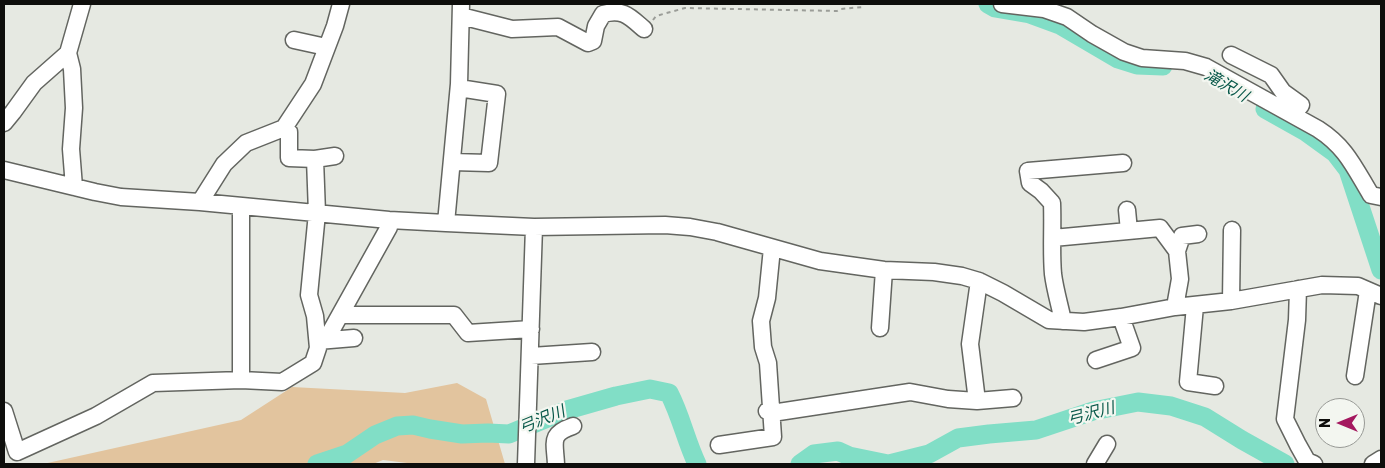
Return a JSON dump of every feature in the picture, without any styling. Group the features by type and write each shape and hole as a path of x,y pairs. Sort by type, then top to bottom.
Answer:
{"street":[{"path":"74,187 71,149 74,108 72,68 68,53 82,4"},
{"path":"200,202 224,164 246,143 284,128 313,84 335,26 341,4"},
{"path":"1002,4 1044,9 1067,17 1124,52 1142,58 1185,60 1206,67 1318,128 1332,138 1346,154 1371,195 1381,197"},
{"path":"446,223 459,88 461,10 512,29 558,28 588,43 593,42 596,26 603,14 611,12 626,14 644,29"},
{"path":"294,40 326,47"},
{"path":"4,122 34,83 68,53"},
{"path":"1231,55 1271,75 1283,92 1300,105 1293,115"},
{"path":"452,162 489,164 497,94 459,88"},
{"path":"284,128 289,132 289,158 315,159 335,156"},
{"path":"315,159 317,213 308,295 322,341"},
{"path":"1063,321 1054,276 1052,203 1041,190 1030,183 1028,171 1123,163"},
{"path":"4,170 122,197 200,202 389,220 534,227 665,225 718,232 820,261 884,270 934,272 962,276 979,281 1003,293 1049,320 1084,322 1175,307 1231,301 1322,285 1358,286 1374,294 1355,376"},
{"path":"241,206 241,380"},
{"path":"1127,210 1129,231"},
{"path":"4,411 10,450 96,416 153,382 241,380 282,382 313,363 318,348 340,315 389,227 389,220"},
{"path":"526,464 534,227"},
{"path":"1053,238 1160,228 1177,251"},
{"path":"1231,301 1232,230"},
{"path":"1175,307 1180,279 1177,251 1182,236 1198,234"},
{"path":"718,444 773,437 769,412 768,363 762,347 762,321 767,298 772,248"},
{"path":"880,328 884,270"},
{"path":"977,401 970,344 979,281"},
{"path":"1298,289 1297,320 1285,419 1307,461 1314,464"},
{"path":"1195,306 1188,382 1215,386"},
{"path":"340,315 454,315 468,333 531,329"},
{"path":"1096,360 1132,348 1121,317"},
{"path":"322,341 354,338"},
{"path":"531,356 592,352"},
{"path":"769,412 910,392 948,399 977,401 1012,398"},
{"path":"556,464 555,438 557,433 573,426"},
{"path":"1095,464 1107,444"},
{"path":"1373,464 1381,459"}],"path":[{"path":"644,29 656,16 685,8 837,11 840,9 863,7"}],"shaded area":[{"path":"457,383 486,399 505,464 415,464 383,460 373,464 43,464 241,420 292,387 405,393"}],"waterway":[{"name":"滝沢川","path":"988,4 995,8 1030,14 1060,25 1118,59 1137,65 1163,66"},
{"name":"滝沢川","path":"1265,109 1306,132 1335,153 1348,170 1381,270"},
{"name":"弓沢川","path":"317,464 347,454 375,435 397,426 413,425 462,434 509,434 567,410 616,396 650,389 669,393 697,464"},
{"name":"弓沢川","path":"889,464 929,454 958,438 1036,430 1093,411 1138,402 1171,406 1205,417 1285,464"},
{"name":"弓沢川","path":"800,464 814,454 838,451 849,456 888,464"}]}
